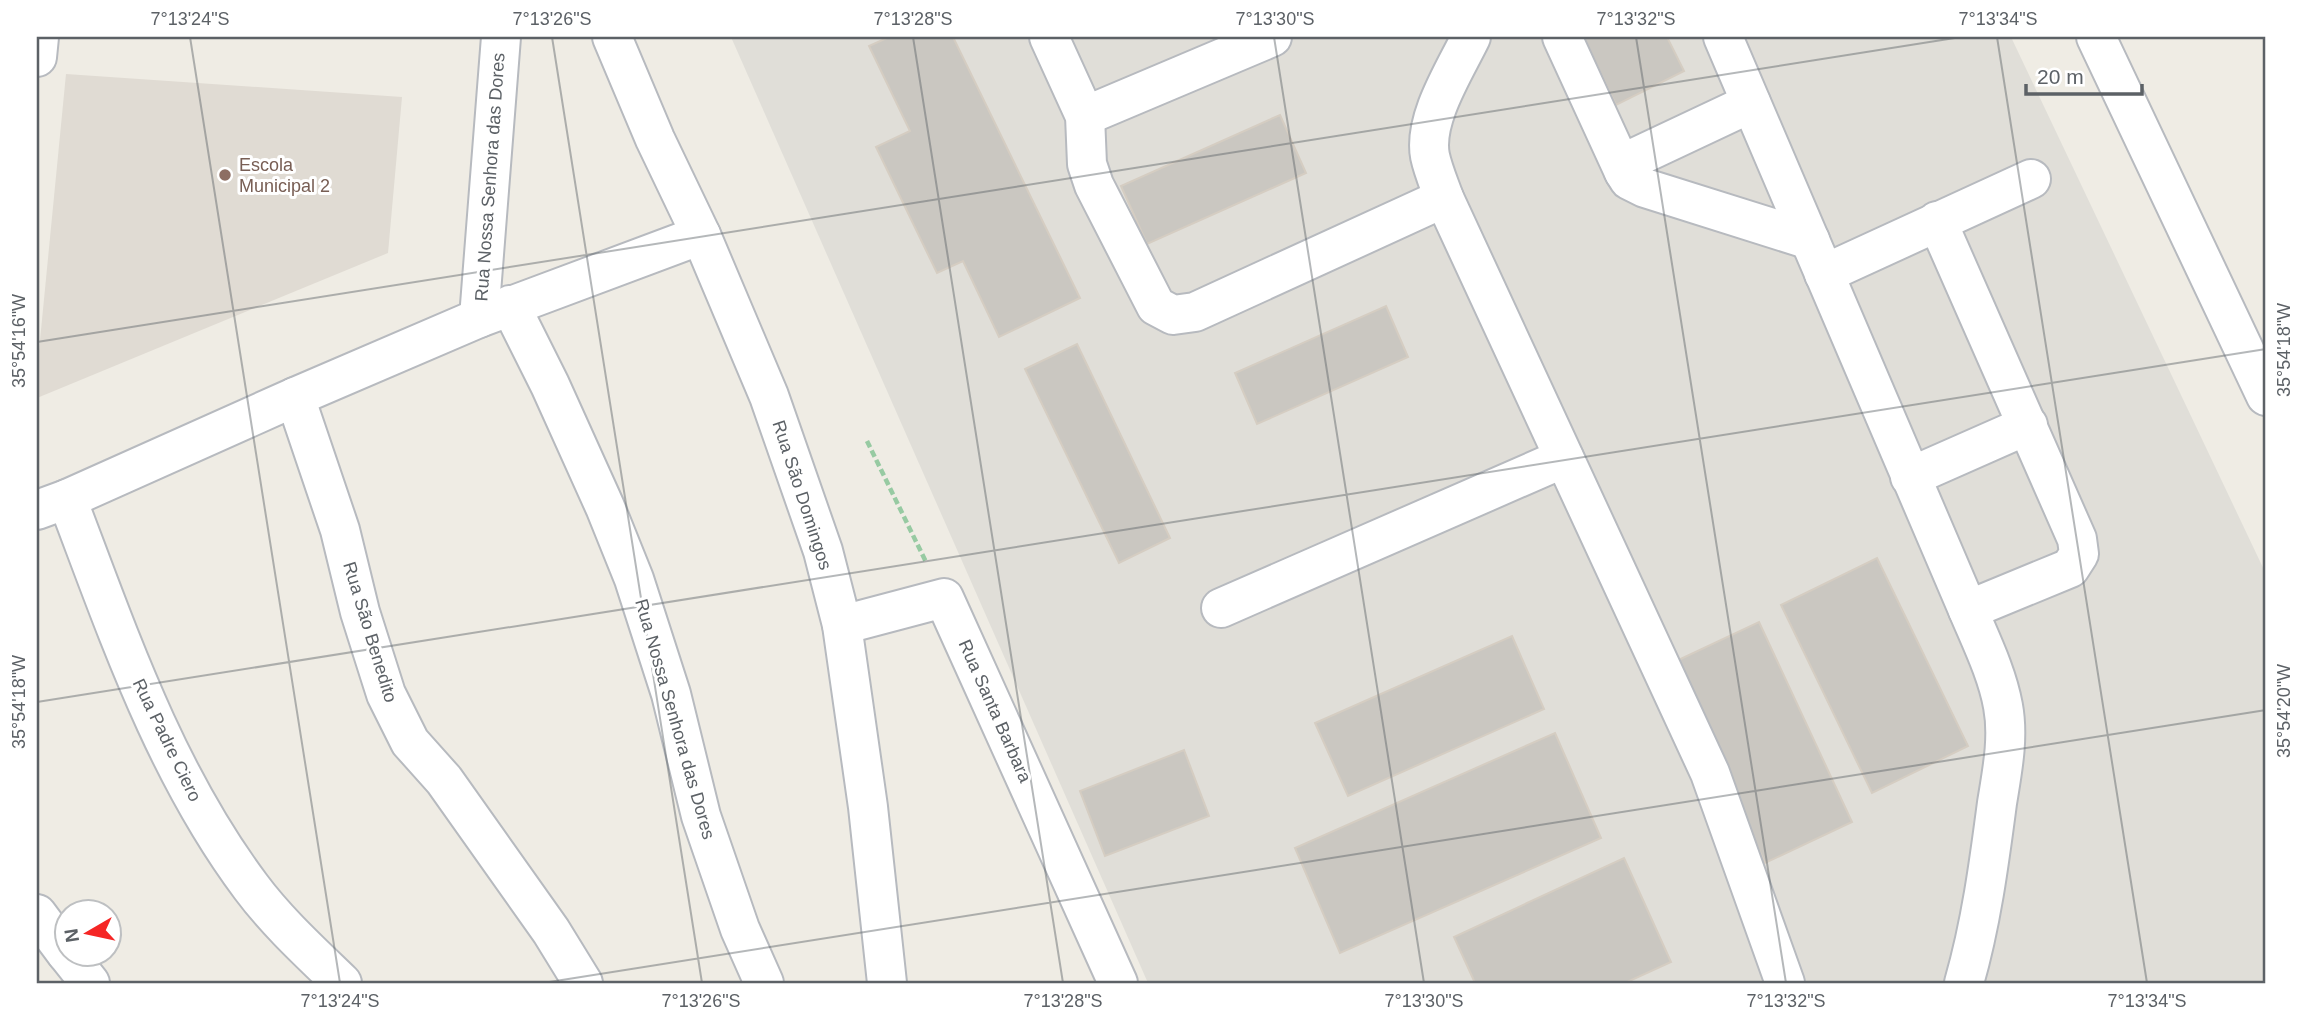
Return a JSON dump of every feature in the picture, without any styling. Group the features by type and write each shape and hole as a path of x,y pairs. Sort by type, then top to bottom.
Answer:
{"street":[{"path":"37,57 39,37"},
{"name":"Rua Nossa Senhora das Dores","path":"501,37 494,312 594,483 634,579 671,694 701,816 740,929 764,983"},
{"name":"Rua São Domingos","path":"612,37 655,139 701,235 769,396 822,551 842,625 868,807 887,983"},
{"path":"1049,37 1085,116 1087,164 1094,185 1156,306 1173,315 1195,312 1444,198"},
{"path":"1471,37 1435,113 1429,138 1430,154 1444,198 1710,773 1785,983"},
{"path":"1562,37 1629,180 1817,257 1937,221 2031,179"},
{"path":"1723,37 1968,610 1990,663 2003,707 2005,747 1976,941 1964,983"},
{"path":"2096,37 2263,380"},
{"path":"1085,116 1255,40"},
{"path":"1624,172 1630,160 1751,103"},
{"path":"1937,221 2077,539 2079,554 2070,568 1968,610"},
{"path":"52,504 494,312 701,235"},
{"name":"Rua São Benedito","path":"295,397 340,530 360,612 386,694 410,742 451,791 551,931 583,983"},
{"path":"1910,477 2028,425"},
{"path":"1221,608 1564,458"},
{"name":"Rua Padre Ciero","path":"52,504 124,648 172,759 202,814 252,889 342,983"},
{"path":"842,625 944,598"},
{"name":"Rua Santa Barbara","path":"944,598 1118,983"},
{"path":"37,914 52,934"},
{"path":"78,968 90,983"}],"path":[{"path":"867,441 944,598"}],"shaded area":[{"path":"731,37 2011,37 2266,574 2266,983 1148,983"},
{"name":"Escola Municipal 2","path":"66,74 402,97 388,253 37,398 37,371"}],"building":[{"path":"889,37 953,37 1080,298 999,337 963,261 937,273 876,147 910,131 869,46"},
{"path":"1583,37 1667,37 1684,71 1616,105"},
{"path":"1280,115 1306,173 1147,244 1121,186"},
{"path":"1386,306 1408,357 1257,424 1235,373"},
{"path":"1077,344 1170,538 1119,563 1025,369"},
{"path":"1877,558 1968,746 1872,793 1781,605"},
{"path":"1759,622 1852,822 1765,863 1672,663"},
{"path":"1512,636 1544,709 1348,796 1315,723"},
{"path":"1555,733 1601,838 1340,953 1295,848"},
{"path":"1184,750 1209,816 1105,856 1080,791"},
{"path":"1624,858 1671,962 1625,983 1475,983 1454,937"}],"place":[{"name":"Escola Municipal 2","path":"225,175"}]}
